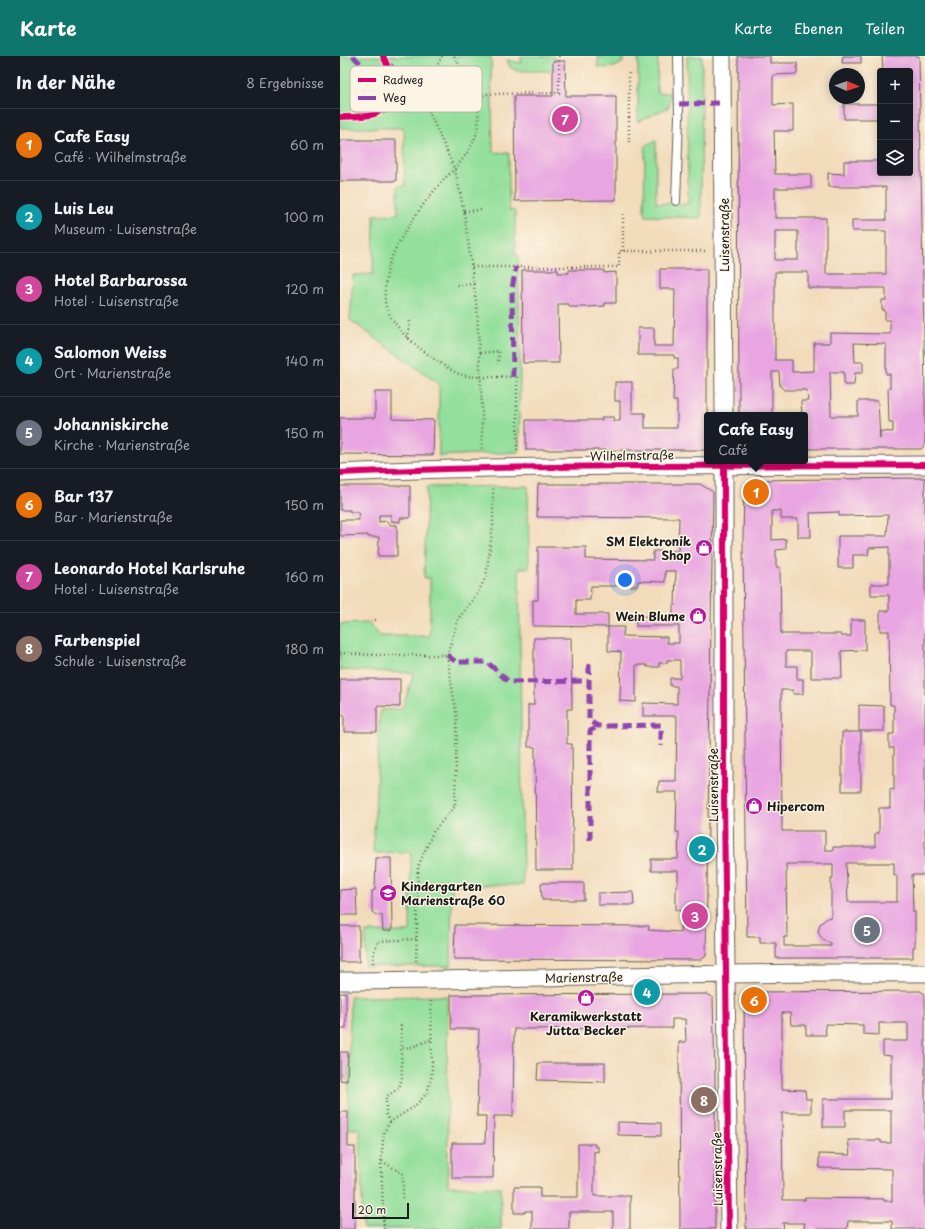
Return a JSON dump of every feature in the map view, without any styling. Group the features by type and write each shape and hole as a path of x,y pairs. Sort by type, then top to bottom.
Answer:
{"street":[{"name":"Luisenstraße","path":"722,56 724,412"},
{"name":"Wilhelmstraße","path":"340,473 704,463"},
{"name":"Luisenstraße","path":"724,464 725,974 729,1229"},
{"name":"Wilhelmstraße","path":"746,464 789,466 925,465"},
{"name":"Marienstraße","path":"340,981 725,974 925,973"}],"lane":[{"path":"676,201 679,117 678,56"}],"path":[{"path":"437,66 442,56"},
{"path":"454,56 460,66"},
{"path":"482,96 486,94 559,93 559,56"},
{"path":"629,73 629,142"},
{"path":"384,1229 381,1161 384,1132 390,1122 415,1106 427,1093 432,1075 432,1039 416,939 418,867 433,832 455,806 457,719 447,655 458,619 477,594 486,577 492,525 474,284 464,211 455,170 429,112"},
{"path":"478,112 478,124 472,145 455,170 447,176 415,217 394,253 386,276 386,303 398,328 408,339 428,355 461,375 517,377 518,468"},
{"path":"464,211 481,210"},
{"path":"623,213 623,251"},
{"path":"472,267 619,266 619,251 724,251"},
{"path":"457,285 474,284"},
{"path":"408,339 410,320"},
{"path":"480,353 499,351 498,364"},
{"path":"371,620 379,620"},
{"path":"340,653 370,655 447,655"},
{"path":"372,980 374,952 378,941 416,939"},
{"path":"390,1122 386,1114 386,1097 399,1088 402,1078 401,1025"},
{"path":"401,1048 412,1047 432,1039"},
{"path":"381,1161 403,1174 403,1200"}],"green space":[{"path":"340,56 491,56 493,152 509,153 509,210 515,211 515,255 518,255 520,366 519,452 439,456 439,384 350,320 353,275 373,274 374,215 398,214 398,186 405,186 404,128 340,128"},
{"path":"521,56 554,56 553,71 517,71 510,67 507,60 521,63"},
{"path":"599,56 623,56 623,62 614,67 597,67"},
{"path":"638,56 658,56 657,93 670,93 669,107 638,122"},
{"path":"687,56 702,56 701,218 646,216 644,210 645,146 656,140 656,203 688,204"},
{"path":"528,486 529,568 519,568 523,885 452,885 451,966 365,966 366,932 410,932 411,852 373,853 380,710 402,709 414,673 340,670 340,624 369,623 380,636 430,636 430,578 424,578 427,487"},
{"path":"447,996 448,1186 501,1187 501,1229 363,1229 360,1129 348,1129 350,997"}],"building":[{"path":"738,56 770,56 770,63 797,63 797,74 773,75 773,105 793,104 793,131 774,131 775,174 811,174 811,188 775,188 775,218 826,218 826,274 886,274 886,231 852,231 852,220 886,220 886,187 828,187 828,173 844,174 844,161 877,161 877,176 913,176 913,68 883,68 882,56 919,56 925,445 921,449 808,449 808,412 802,412 801,401 808,401 807,390 784,390 780,386 779,372 772,372 772,412 739,412","holes":["775,231 798,231 798,260 775,260","775,272 808,272 808,288 886,288 886,300 882,300 882,310 885,310 885,320 890,320 890,334 830,333 830,343 814,343 814,371 792,372 792,360 775,360","854,343 886,344 886,374 890,374 890,388 888,388 889,422 893,422 893,432 880,431 880,439 878,401 858,401 858,416 831,416 830,372 844,372 844,385 854,385 855,373 863,373 863,362 855,362"]},
{"path":"843,56 861,56 861,63 842,63"},
{"path":"553,61 565,61 566,96 616,96 616,200 515,201 514,96 553,96"},
{"path":"844,104 877,104 877,119 844,119"},
{"path":"340,140 396,140 396,181 340,181"},
{"path":"660,269 707,269 707,412 704,412 704,450 526,450 526,420 602,420 602,417 614,417 613,421 620,421 620,401 615,401 615,382 632,382 632,413 645,413 645,428 677,428 677,401 673,401 674,369 678,369 678,358 674,358 674,355 638,355 638,328 654,328 654,346 674,346 675,289 660,289"},
{"path":"522,270 558,270 558,273 569,273 569,270 604,270 604,273 616,272 616,303 605,303 605,306 587,307 569,307 569,304 558,304 559,363 523,363"},
{"path":"375,392 392,392 392,419 434,420 433,455 340,454 340,418 375,418"},
{"path":"925,478 925,875 912,875 913,912 915,912 915,947 913,947 913,958 776,958 776,943 760,943 760,937 747,937 743,540 744,489 751,480","holes":["772,511 781,511 781,519 798,519 798,537 811,537 810,513 839,512 839,516 888,515 887,536 838,536 838,568 853,568 853,555 868,555 869,548 889,547 889,584 871,584 871,595 889,595 889,611 880,611 880,631 889,631 890,705 894,705 894,734 889,734 889,748 894,748 894,790 890,789 890,808 879,808 879,833 875,833 875,847 833,847 833,850 825,850 825,831 782,831 781,690 793,690 793,694 803,694 803,679 797,679 797,666 786,666 786,651 811,651 811,678 842,678 841,651 865,650 865,620 851,620 851,636 841,636 841,634 781,634 780,567 776,567 776,550 786,549 786,539 772,540","846,863 894,863 894,875 897,875 897,902 848,902","786,864 833,864 833,878 831,878 831,917 827,918 820,924 818,932 823,940 831,943 831,946 784,946 784,937 787,937"]},
{"path":"538,484 700,484 713,492 706,956 701,960 454,959 455,925 649,926 648,930 680,932 681,910 676,910 676,885 678,884 678,871 651,871 651,859 678,859 679,832 676,832 677,792 658,792 659,781 676,781 677,716 643,716 643,703 677,704 677,686 670,686 670,678 680,678 680,660 667,660 667,663 659,663 659,667 636,665 636,702 620,701 621,652 608,651 608,627 533,626 533,600 538,600 538,547 586,547 586,559 653,560 653,551 678,551 679,518 537,517","holes":["665,571 676,571 675,606 673,606 673,617 636,616 636,626 679,626 679,643 667,643 667,637 623,636 624,627 608,627 608,614 576,614 576,600 590,600 591,586 637,586 638,581 665,582"]},
{"path":"340,486 410,486 410,518 400,518 400,522 391,521 391,515 379,515 379,522 387,521 389,525 397,525 397,556 378,556 379,537 368,537 368,535 340,536 340,520 359,520 358,512 340,510"},
{"path":"534,638 571,638 572,709 567,709 567,744 572,744 573,870 536,870 535,747 528,747 528,705 534,705"},
{"path":"340,679 400,679 400,707 377,706 377,732 344,732 344,715 340,715"},
{"path":"859,705 884,706 884,731 859,731"},
{"path":"842,732 861,732 861,791 842,791"},
{"name":"Kindergarten Marienstraße 60","path":"376,858 391,858 392,929 390,931 383,931 382,915 376,915 372,912 372,891 375,890"},
{"path":"541,883 584,883 584,900 542,900"},
{"path":"356,889 357,915 340,915 340,890"},
{"path":"633,892 634,905 598,905 598,893"},
{"path":"340,926 359,926 359,962 340,962"},
{"path":"920,991 925,994 925,1229 892,1229 892,1221 848,1221 847,1229 804,1229 805,1223 783,1223 784,1229 746,1229 744,997 750,992","holes":["782,1013 790,1013 791,1025 806,1025 806,1035 826,1035 825,1024 863,1025 863,1034 879,1035 879,1023 908,1023 908,1041 883,1041 883,1055 891,1056 891,1099 823,1099 823,1127 845,1127 845,1110 891,1110 891,1143 881,1143 881,1140 848,1140 850,1155 819,1154 819,1168 892,1169 892,1201 884,1201 884,1199 805,1198 805,1200 783,1200 782,1113 811,1113 811,1099 806,1099 805,1090 782,1089"]},
{"path":"340,993 346,993 346,1028 340,1028"},
{"path":"707,994 713,998 715,1077 715,1229 680,1229 679,1042 686,1042 685,1019 672,1019 672,1028 514,1029 513,1116 494,1116 493,1178 452,1178 452,1143 485,1143 486,1116 477,1116 479,1029 451,1029 451,995"},
{"path":"340,1052 348,1052 347,1081 340,1080"},
{"path":"538,1063 605,1063 605,1082 537,1080"},
{"path":"340,1112 348,1112 348,1147 355,1147 355,1229 340,1229"},
{"path":"618,1122 661,1123 661,1136 618,1135"},
{"path":"578,1144 595,1144 595,1147 598,1147 598,1152 594,1151 594,1196 630,1196 630,1229 613,1229 613,1212 569,1212 569,1229 532,1229 532,1211 525,1211 525,1213 514,1213 514,1187 540,1187 540,1197 578,1197"}],"marked path":[{"path":"353,56 363,66"},
{"path":"679,104 723,103"},
{"path":"513,377 512,289 516,267"},
{"path":"447,655 456,662 487,662 509,682 589,681"},
{"path":"589,664 589,721 598,726 661,725 661,746"},
{"path":"590,840 590,731 598,726"}],"cycle path":[{"path":"383,56 387,66"},
{"path":"340,117 370,115 378,112"},
{"path":"724,464 724,799 729,1229"},
{"path":"340,473 559,467 925,465"}],"place":[{"name":"Leonardo Hotel Karlsruhe","path":"565,119"},
{"name":"Cafe Easy","path":"756,492"},
{"name":"SM Elektronik Shop","path":"704,548"},
{"name":"Wein Blume","path":"698,616"},
{"name":"Hipercom","path":"754,806"},
{"name":"Luis Leu","path":"702,849"},
{"name":"Kindergarten Marienstraße 60","path":"388,893"},
{"name":"Hotel Barbarossa","path":"695,916"},
{"name":"Johanniskirche","path":"867,930"},
{"name":"Salomon Weiss","path":"647,992"},
{"name":"Keramikwerkstatt Jutta Becker","path":"586,998"},
{"name":"Bar 137","path":"754,1000"},
{"name":"Farbenspiel","path":"704,1100"}]}
